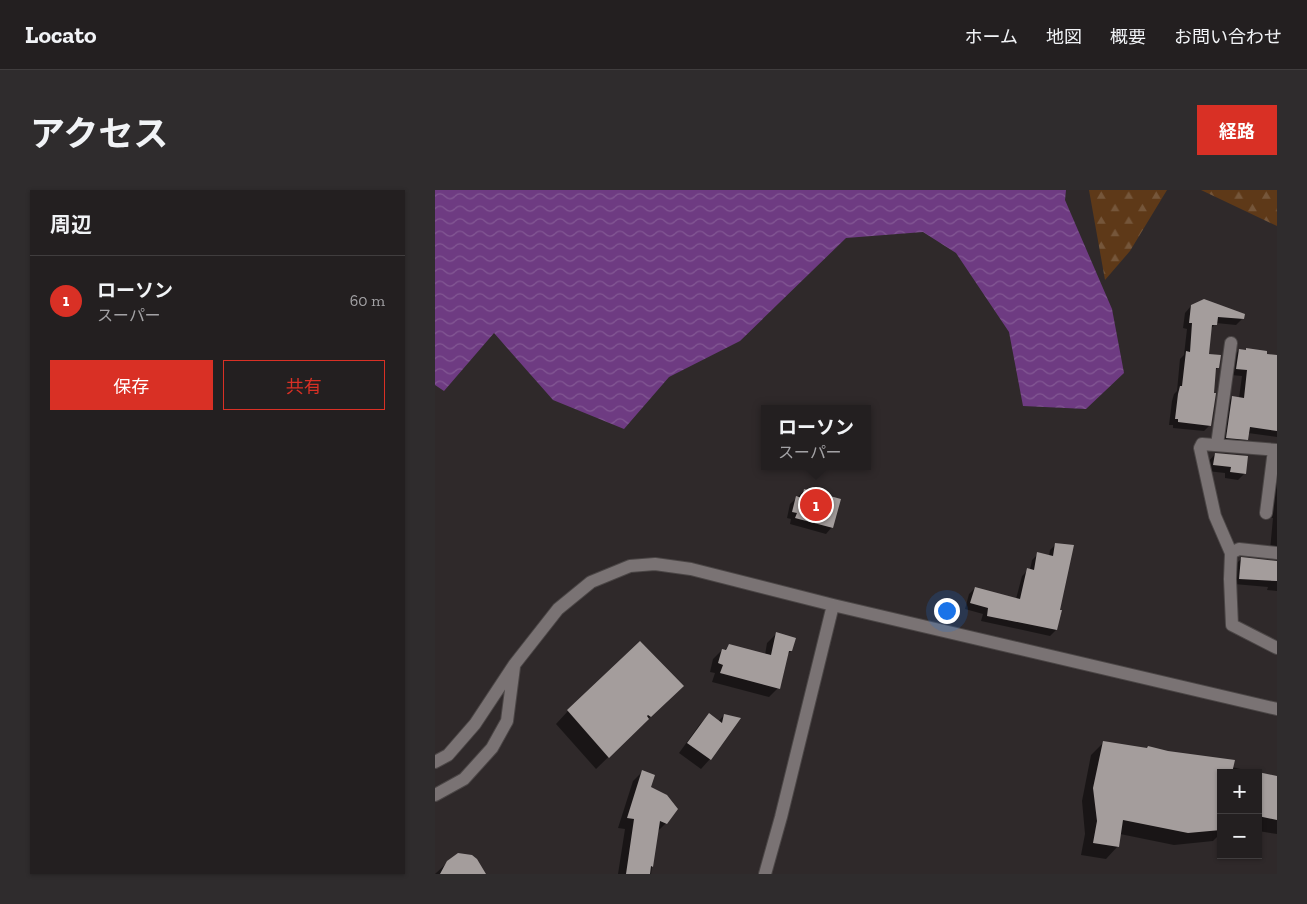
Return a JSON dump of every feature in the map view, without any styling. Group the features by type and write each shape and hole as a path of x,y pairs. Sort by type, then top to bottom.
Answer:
{"street":[{"path":"1217,445 1231,344"},
{"path":"1266,513 1275,450 1202,444 1200,448 1215,516 1231,553 1229,579 1232,625 1277,648"},
{"path":"1231,553 1239,549 1277,552"},
{"path":"435,762 448,755 475,724 514,665 558,609 591,582 630,566 655,564 691,569 833,606 1277,709"},
{"path":"765,874 833,606"},
{"path":"435,795 464,780 492,748 507,722 514,665"}],"green space":[{"path":"1089,190 1167,190 1130,251 1105,280"},
{"path":"1201,190 1277,190 1277,226"}],"water":[{"path":"435,190 1066,190 1065,200 1112,309 1124,373 1086,409 1023,406 1009,332 956,253 923,232 846,238 740,341 669,377 624,429 553,400 494,333 444,391 435,385"}],"building":[{"path":"1204,299 1245,314 1244,319 1218,317 1217,325 1212,325 1209,354 1221,355 1219,368 1216,368 1214,393 1216,393 1211,426 1178,422 1178,419 1175,419 1178,394 1180,386 1182,386 1186,351 1190,352 1192,323 1189,323 1191,305"},
{"path":"1246,348 1267,351 1267,354 1277,355 1277,431 1250,427 1248,440 1226,438 1232,396 1244,398 1247,370 1236,369 1239,349 1246,350"},
{"path":"1215,453 1248,456 1246,474 1230,472 1231,467 1213,465"},
{"path":"804,489 841,499 833,528 795,518 797,513 792,512 796,496 802,498"},
{"path":"1055,543 1074,545 1057,630 987,616 988,608 970,603 975,587 1020,599 1027,568 1034,570 1037,552 1053,556"},
{"path":"1241,557 1277,561 1277,581 1239,579"},
{"path":"776,632 796,638 792,651 789,651 780,689 720,673 723,665 718,663 722,649 726,650 729,644 771,655"},
{"path":"640,641 684,686 651,717 648,715 649,719 609,758 567,710"},
{"path":"709,713 722,723 724,714 741,718 711,760 687,743"},
{"path":"1103,741 1235,760 1233,769 1217,769 1217,830 1188,833 1123,820 1119,847 1093,843 1097,821 1093,788"},
{"path":"642,770 655,775 651,787 667,795 678,809 667,824 660,821 653,867 651,866 650,874 626,874 634,819 627,818"},
{"path":"1262,773 1277,776 1277,820 1262,817"},
{"path":"458,853 472,855 477,859 486,874 440,874 447,861"}],"place":[{"name":"ローソン","path":"816,505"}]}
